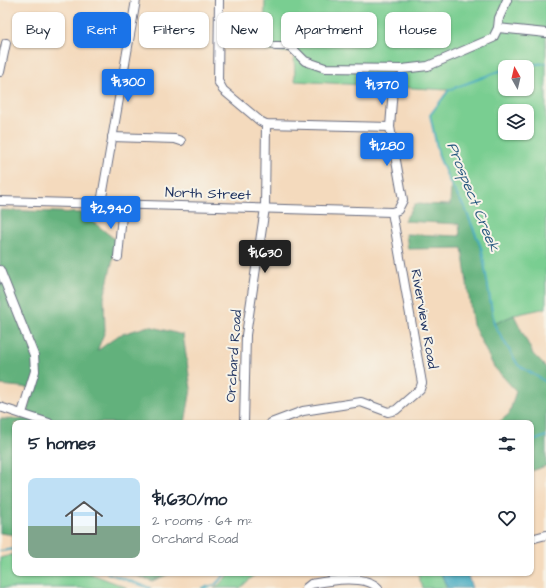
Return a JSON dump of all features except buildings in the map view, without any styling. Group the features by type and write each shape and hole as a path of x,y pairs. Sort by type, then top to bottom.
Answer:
{"street":[{"path":"100,203 136,0"},
{"path":"219,0 218,81 229,95 260,121 266,124 390,127"},
{"path":"276,46 290,46 305,61 325,68 402,69 428,66 493,38 498,28 498,18 507,0"},
{"path":"498,28 546,33"},
{"path":"0,72 6,43"},
{"path":"392,212 398,210 403,200 390,127 393,88"},
{"name":"Orchard Road","path":"244,420 246,335 265,208 266,124"},
{"path":"112,137 175,139 181,141"},
{"name":"North Street","path":"0,201 392,212"},
{"path":"118,257 123,205"},
{"name":"Riverview Road","path":"279,420 303,411 361,402 388,412 396,410 420,389 422,383 392,212"},
{"path":"0,270 34,355 35,371 22,413"},
{"path":"0,406 42,420"},
{"path":"534,538 546,535"},
{"path":"306,588 311,584 354,580 374,584 378,588"}],"green space":[{"path":"265,0 546,0 546,308 514,315 494,324 482,250 465,208 451,185 439,157 430,115 448,90 295,81 294,53 264,51 264,48 273,48 273,12 265,12"},
{"path":"451,185 465,208 482,250 494,324 514,315 533,354 546,367 546,466 534,470 534,420 502,420 509,414 516,391 494,367 473,325 462,248 408,249 406,234 460,236 459,224 404,221 415,204 450,205"},
{"path":"0,210 82,213 117,241 104,298 105,331 97,351 119,335 149,326 183,335 191,389 186,420 12,420 12,535 0,533 0,419 27,419 31,388 0,385"},
{"path":"12,555 12,576 97,576 128,588 0,588 0,558"},
{"path":"138,576 164,576 152,581"},
{"path":"227,576 254,576 240,588 214,588 217,587"},
{"path":"418,576 442,576 447,588 423,588"}],"water":[{"path":"442,576 468,576 472,588 447,588"}],"waterway":[{"name":"Prospect Creek","path":"534,64 546,63"},
{"name":"Prospect Creek","path":"498,72 449,90 430,115 439,157 451,185 465,208 482,250 494,324 518,365 546,382"},
{"name":"Prospect Creek","path":"534,441 546,436"},
{"path":"0,551 12,549"},
{"path":"116,576 150,588"},
{"path":"202,588 215,585 223,576"}]}
